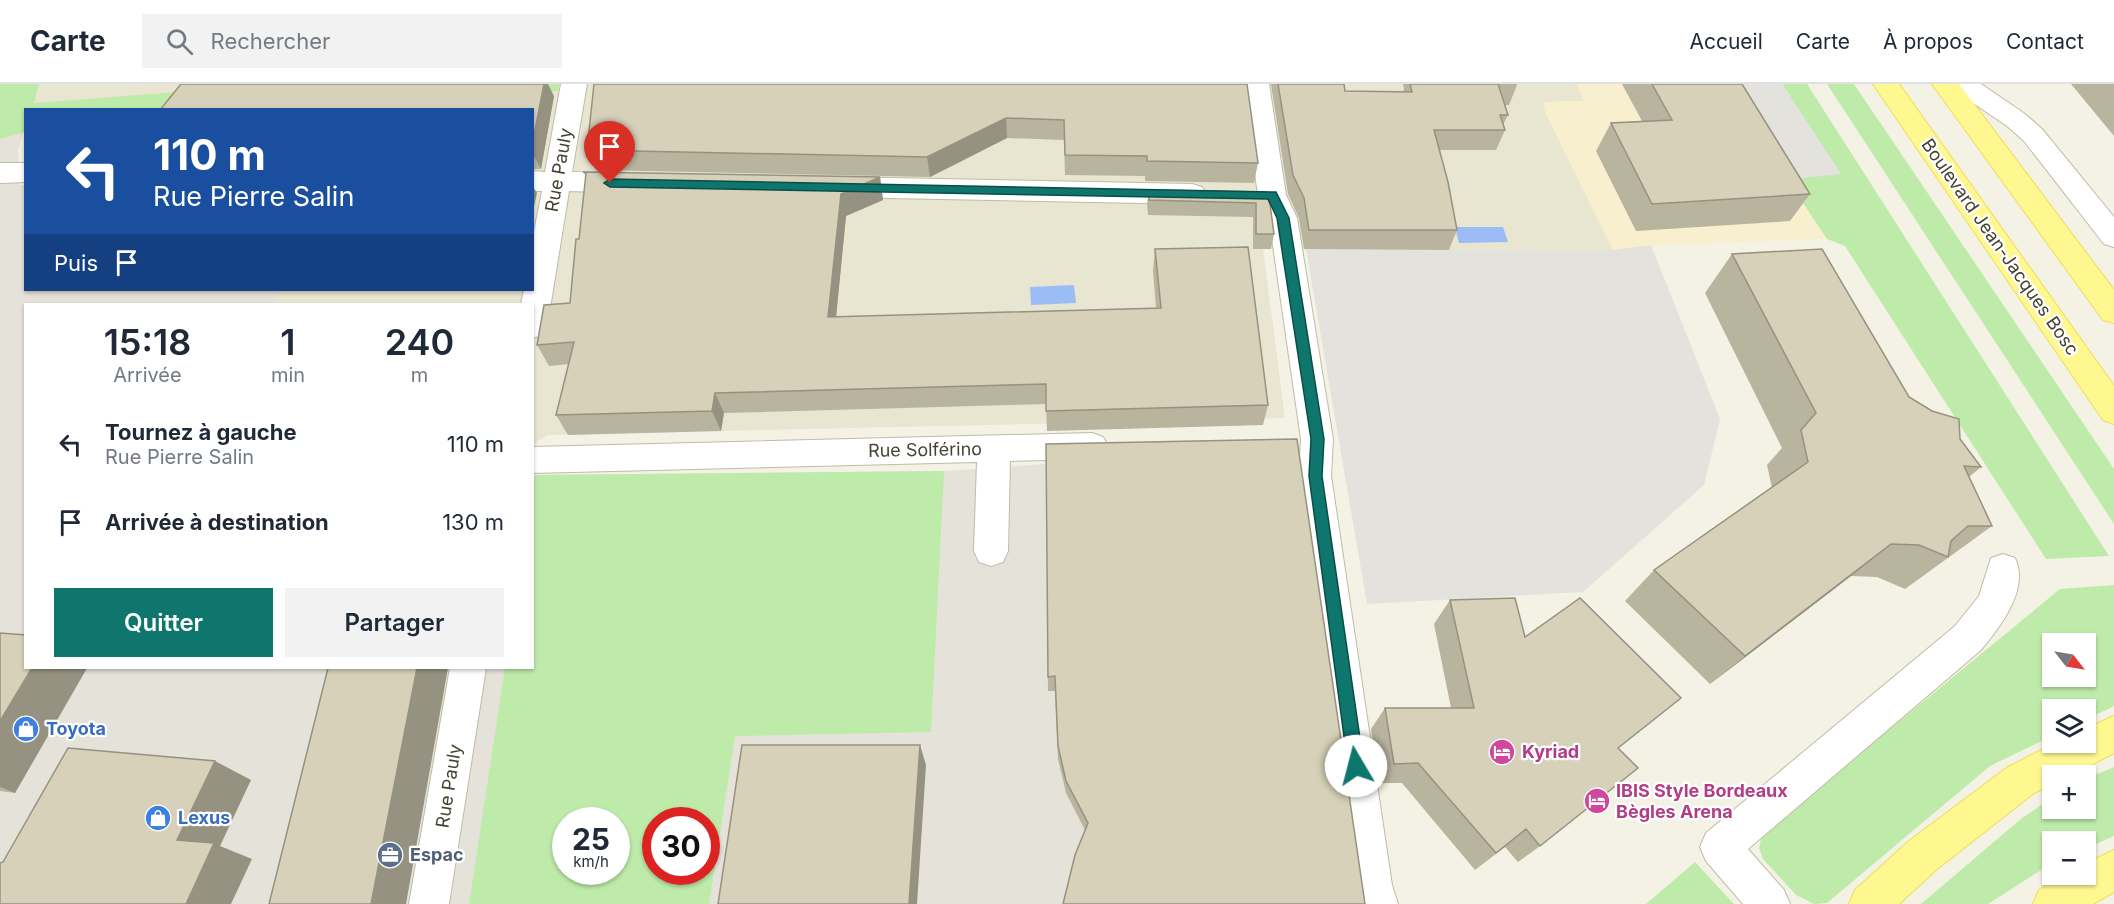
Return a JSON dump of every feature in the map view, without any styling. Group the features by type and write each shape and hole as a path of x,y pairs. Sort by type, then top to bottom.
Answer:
{"main road":[{"name":"Boulevard Jean-Jacques Bosc","path":"1887,84 2114,411"},
{"path":"1945,84 2114,312"},
{"path":"1869,904 1923,855 2021,780 2114,734"},
{"path":"2053,904 2114,870"}],"street":[{"name":"Rue Pauly","path":"534,303 544,181 574,84"},
{"path":"1247,195 1256,84"},
{"path":"1963,84 2007,113 2033,135 2114,237"},
{"path":"0,173 24,172"},
{"path":"544,181 657,184"},
{"path":"810,187 1247,195 1283,218 1303,440 1315,476 1372,885 1378,904"},
{"name":"Rue Solférino","path":"534,460 1126,445"},
{"path":"991,551 994,448"},
{"path":"1770,904 1720,847 1968,638 1989,616 2000,593 2002,569"},
{"name":"Rue Pauly","path":"429,904 468,669"}],"shaded area":[{"path":"0,84 39,84 31,108 24,108 24,130 18,151 20,185 24,185 24,291 280,291 273,303 24,303 24,669 534,669 534,475 944,471 1047,464 1354,904 0,904"},
{"path":"39,84 1577,84 1585,101 1543,102 1546,114 1613,250 1263,249 1285,418 548,435 534,443 534,303 273,303 280,291 534,291 534,108 32,108"},
{"path":"1577,84 1782,84 1787,180 1827,239 1651,245 1613,250 1546,114 1543,102 1584,101"},
{"path":"1708,84 1782,84 1841,174 1766,182"},
{"path":"1651,245 1720,419 1704,485 1583,592 1367,604 1306,249 1613,250"}],"green space":[{"path":"0,84 39,84 34,103 282,84 559,84 558,91 330,108 24,108 24,132 0,139"},
{"path":"1782,84 1807,84 2109,556 2046,559 1845,246 1827,239 1787,179 1840,173"},
{"path":"1827,84 1854,84 2114,469 2114,524"},
{"path":"944,471 931,732 735,736 720,833 720,807 642,807 642,885 712,885 709,904 469,904 505,669 534,669 535,475"},
{"path":"2114,585 2114,706 2096,715 2096,699 2042,699 2042,741 1990,766 1827,903 1814,904 1796,895 1763,859 1759,848 1762,834 2060,589"},
{"path":"2114,767 2114,836 2096,844 2096,831 2042,831 2042,869 1988,904 1921,904 2022,818 2042,805 2042,819 2096,819 2096,774"},
{"path":"1695,862 1734,904 1646,904"}],"water":[{"path":"1455,227 1503,227 1508,242 1459,243"},
{"path":"1074,285 1076,303 1031,305 1030,287"}],"building":[{"path":"181,84 544,84 534,135 534,108 162,108"},
{"path":"594,84 1247,84 1258,163 1147,161 1147,156 1065,155 1064,120 1006,118 927,157 587,150"},
{"path":"1278,84 1344,84 1345,91 1412,92 1410,84 1498,84 1508,115 1500,115 1505,130 1434,130 1448,182 1457,230 1309,230 1304,198 1293,175"},
{"path":"1652,84 1742,84 1810,194 1652,204 1611,123 1672,120"},
{"path":"583,172 880,177 841,194 828,317 1161,308 1155,249 1248,247 1268,405 1046,411 1046,384 715,393 712,411 556,415 574,342 537,345 544,305 570,303 576,239 579,239 586,173"},
{"path":"1149,190 1265,192 1270,204 1274,234 1256,234 1256,203 1149,200"},
{"path":"1822,249 1909,397 1932,411 1959,419 1960,439 1981,467 1964,466 1992,526 1968,526 1951,541 1948,557 1919,545 1891,544 1745,656 1654,570 1808,462 1801,430 1816,413 1732,254"},
{"path":"1297,439 1365,904 1063,904 1075,855 1088,823 1066,781 1058,746 1055,676 1048,677 1046,444"},
{"name":"Kyriad","path":"1515,598 1525,637 1580,598 1681,698 1618,748 1638,768 1540,846 1526,829 1496,853 1418,763 1394,764 1385,708 1474,708 1450,600"},
{"path":"0,633 24,635 24,669 31,669 0,721"},
{"path":"328,669 417,669 371,904 269,904"},
{"path":"742,745 920,745 909,904 718,904"},
{"name":"Lexus","path":"68,748 215,761 177,840 214,843 186,904 0,904 0,863 3,862"}],"place":[{"name":"Toyota","path":"26,729"},
{"name":"Kyriad","path":"1502,752"},
{"name":"IBIS Style Bordeaux Bègles Arena","path":"1597,801"},
{"name":"Lexus","path":"158,818"},
{"name":"Espac","path":"390,855"}],"route":[{"path":"610,183 1272,195 1283,218 1317,439 1315,476 1356,766"}]}
